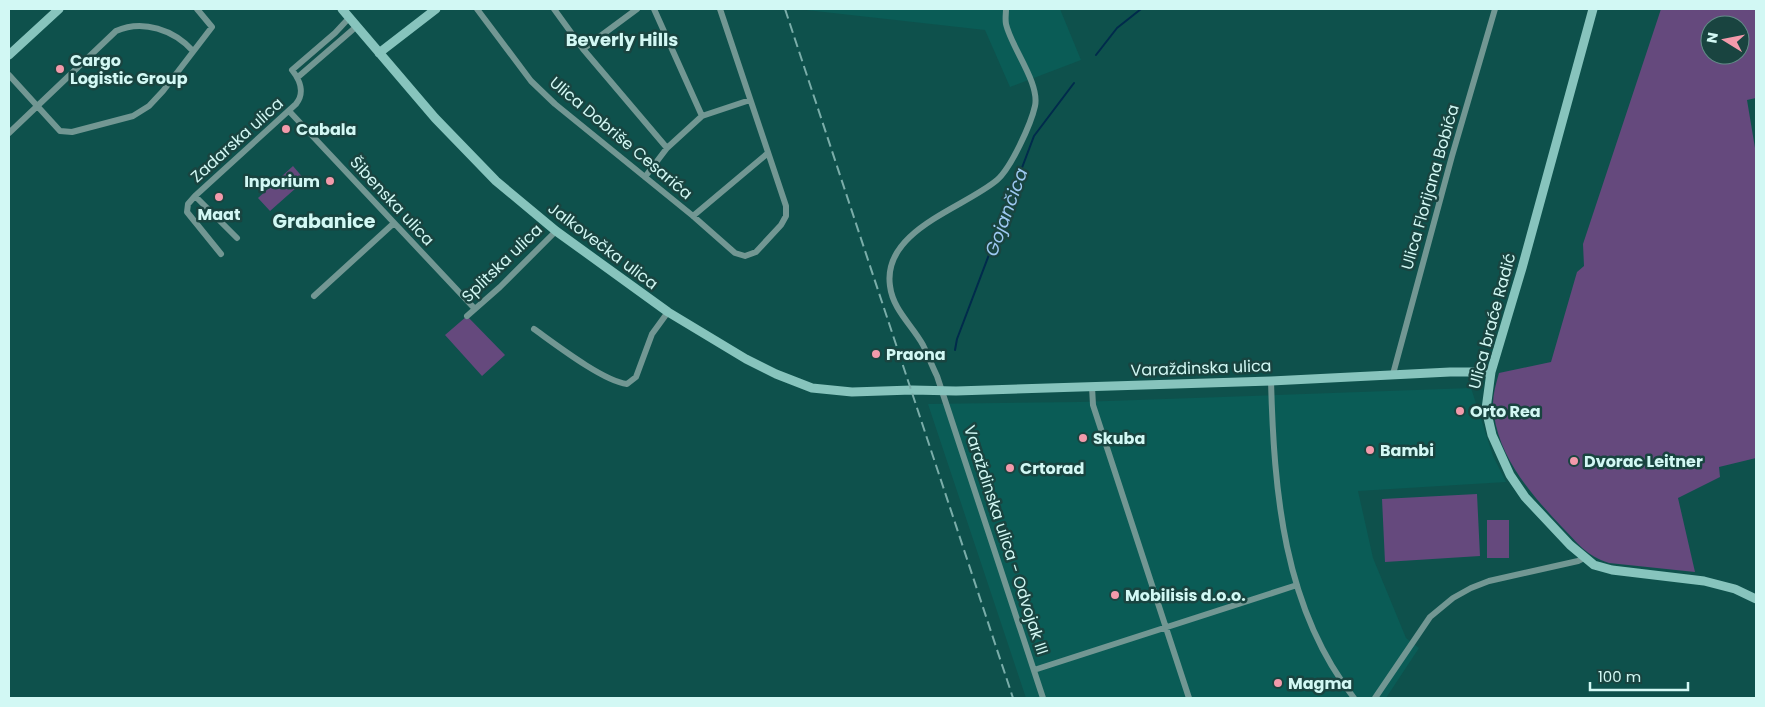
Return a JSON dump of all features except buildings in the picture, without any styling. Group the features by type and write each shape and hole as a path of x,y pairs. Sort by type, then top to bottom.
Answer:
{"main road":[{"path":"9,56 59,9"},
{"name":"Jalkovečka ulica","path":"342,9 467,152 511,194 556,231 668,312 746,359 776,374 812,388 852,392 912,390"},
{"path":"380,53 436,9"},
{"name":"Ulica braće Radić","path":"1592,9 1517,286 1491,372 1486,408 1492,435 1503,462 1525,497 1584,558 1594,565 1612,570 1715,583 1735,589 1756,599"},
{"name":"Varaždinska ulica","path":"912,390 1092,387 1271,381 1393,374 1491,372"}],"street":[{"path":"9,76 60,131 65,133 133,116 154,101 212,27 197,9"},
{"name":"Ulica Dobriše Cesarića","path":"477,9 531,81 555,104 693,216 735,253 745,256 756,252 781,225 786,216 786,206 720,9"},
{"path":"554,9 583,49 667,148"},
{"path":"583,49 637,9"},
{"path":"654,9 702,116"},
{"name":"Varaždinska ulica - Odvojak III","path":"1006,9 1006,24 1034,89 1036,97 1032,113 1013,158 998,179 911,235 896,251 890,268 890,285 899,312 922,344 937,376 1043,698"},
{"name":"Ulica Florijana Bobića","path":"1393,374 1452,156 1495,9"},
{"path":"349,18 335,33 292,70 298,77 357,26"},
{"path":"9,133 116,31 140,25 162,30 180,39 193,51"},
{"name":"Zadarska ulica","path":"237,238 196,196 299,101 301,90 298,77"},
{"path":"645,177 667,148 702,116 750,100"},
{"name":"Šibenska ulica","path":"289,111 476,309"},
{"name":"Ulica Dobriše Cesarića","path":"693,216 768,153"},
{"path":"196,196 186,208 188,215 221,254"},
{"path":"314,296 394,223"},
{"name":"Splitska ulica","path":"467,316 517,271 556,231"},
{"path":"534,328 588,366 613,380 628,384 636,377 652,334 668,312"},
{"path":"1271,381 1273,445 1286,548 1297,585 1316,634 1332,667 1354,698"},
{"path":"1092,387 1093,405 1189,698"},
{"path":"1375,698 1430,617 1453,598 1489,581 1578,561 1584,558"},
{"path":"1034,670 1297,585"}],"shaded area":[{"path":"797,9 1060,9 1081,60 1010,87 985,30"},
{"path":"1661,9 1756,9 1756,98 1747,100 1756,154 1756,458 1719,467 1720,477 1678,498 1695,572 1609,563 1594,557 1577,543 1539,502 1510,461 1497,431 1493,399 1499,373 1551,362 1577,272 1584,266 1583,244"},
{"path":"293,166 305,180 270,211 258,198"},
{"path":"467,316 505,355 482,376 445,335"},
{"path":"1471,388 1493,456 1506,482 1358,491 1373,558 1406,638 1419,648 1386,698 1026,698 928,404 1080,402"},
{"path":"1477,494 1480,556 1385,562 1382,499"},
{"path":"1487,520 1509,520 1509,558 1487,558"}],"waterway":[{"name":"Gojančica","path":"1096,55 1117,28 1141,9"},
{"name":"Gojančica","path":"955,350 957,339 1034,136 1074,83"}],"railway":[{"path":"785,9 1013,698"}],"place":[{"name":"Cargo Logistic Group","path":"60,69"},
{"name":"Cabala","path":"286,129"},
{"name":"Inporium","path":"330,181"},
{"name":"Maat","path":"219,197"},
{"name":"Praona","path":"876,354"},
{"name":"Orto Rea","path":"1460,411"},
{"name":"Skuba","path":"1083,438"},
{"name":"Bambi","path":"1370,450"},
{"name":"Dvorac Leitner","path":"1574,461"},
{"name":"Crtorad","path":"1010,468"},
{"name":"Mobilisis d.o.o.","path":"1115,595"},
{"name":"Magma","path":"1278,683"}],"district":[{"name":"Beverly Hills","path":"622,39"},
{"name":"Grabanice","path":"324,221"}]}
